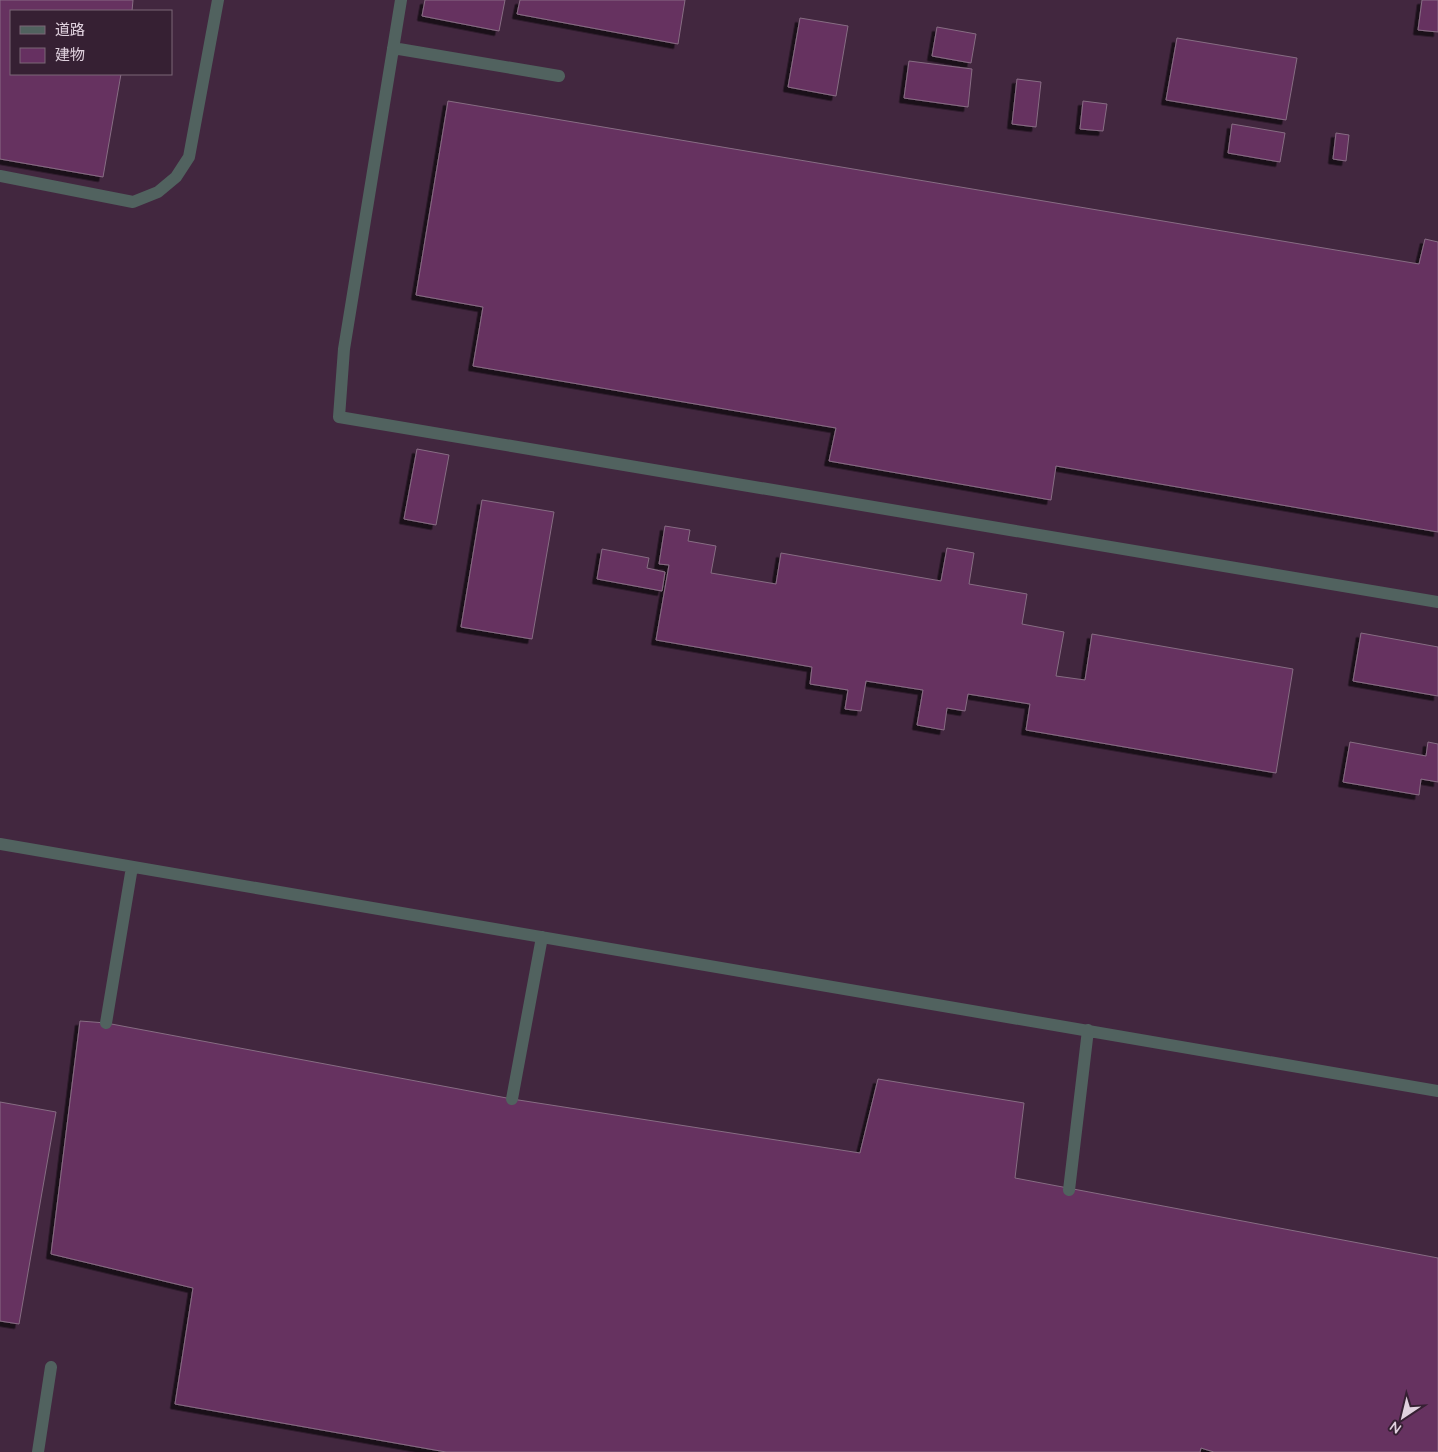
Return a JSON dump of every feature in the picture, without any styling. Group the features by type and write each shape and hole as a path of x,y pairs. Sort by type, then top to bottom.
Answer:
{"lane":[{"path":"0,176 133,202 158,192 176,176 188,157 218,0"},
{"path":"401,0 344,349 339,416 1438,602"},
{"path":"393,48 559,76"},
{"path":"0,844 1438,1090"},
{"path":"106,1023 132,867"},
{"path":"512,1099 542,937"},
{"path":"1069,1190 1088,1030"},
{"path":"38,1452 51,1367"}],"shaded area":[{"path":"0,0 1438,0 1438,1452 0,1452"}],"building":[{"path":"0,0 133,0 132,10 10,10 10,75 121,75 103,177 0,159"},
{"path":"425,0 505,0 499,31 422,16"},
{"path":"520,0 685,0 678,44 517,14"},
{"path":"1422,0 1438,0 1438,32 1418,30"},
{"path":"800,18 848,26 836,96 788,87"},
{"path":"937,27 976,34 971,63 932,56"},
{"path":"1177,38 1297,58 1286,120 1166,100"},
{"path":"909,61 972,69 968,107 904,98"},
{"path":"1017,79 1041,82 1036,127 1012,124"},
{"path":"448,101 1419,264 1425,239 1438,242 1438,532 1056,466 1051,500 829,461 836,428 473,366 483,307 416,295"},
{"path":"1083,101 1107,104 1103,131 1080,129"},
{"path":"1232,124 1285,133 1280,162 1228,153"},
{"path":"1336,133 1349,135 1346,161 1333,159"},
{"path":"417,449 449,455 436,525 404,519"},
{"path":"482,500 554,512 532,639 461,627"},
{"path":"665,526 690,530 688,541 716,546 711,573 776,584 781,553 941,581 947,548 974,553 969,584 1027,594 1022,624 1064,632 1056,676 1085,680 1092,634 1293,669 1276,773 1026,730 1030,704 968,694 965,711 947,708 944,730 917,725 923,690 866,681 861,711 845,709 848,690 810,684 812,667 656,640 669,565 659,564"},
{"path":"602,549 649,558 647,568 665,572 662,591 597,579"},
{"path":"1361,633 1438,647 1438,696 1353,681"},
{"path":"1350,742 1426,756 1428,742 1438,744 1438,782 1421,779 1419,795 1343,782"},
{"path":"80,1021 106,1023 512,1099 860,1153 878,1079 1024,1103 1015,1178 1438,1258 1438,1452 1214,1452 1201,1448 1200,1452 446,1452 175,1404 193,1288 51,1254"},
{"path":"0,1102 56,1112 19,1324 0,1321"}]}
